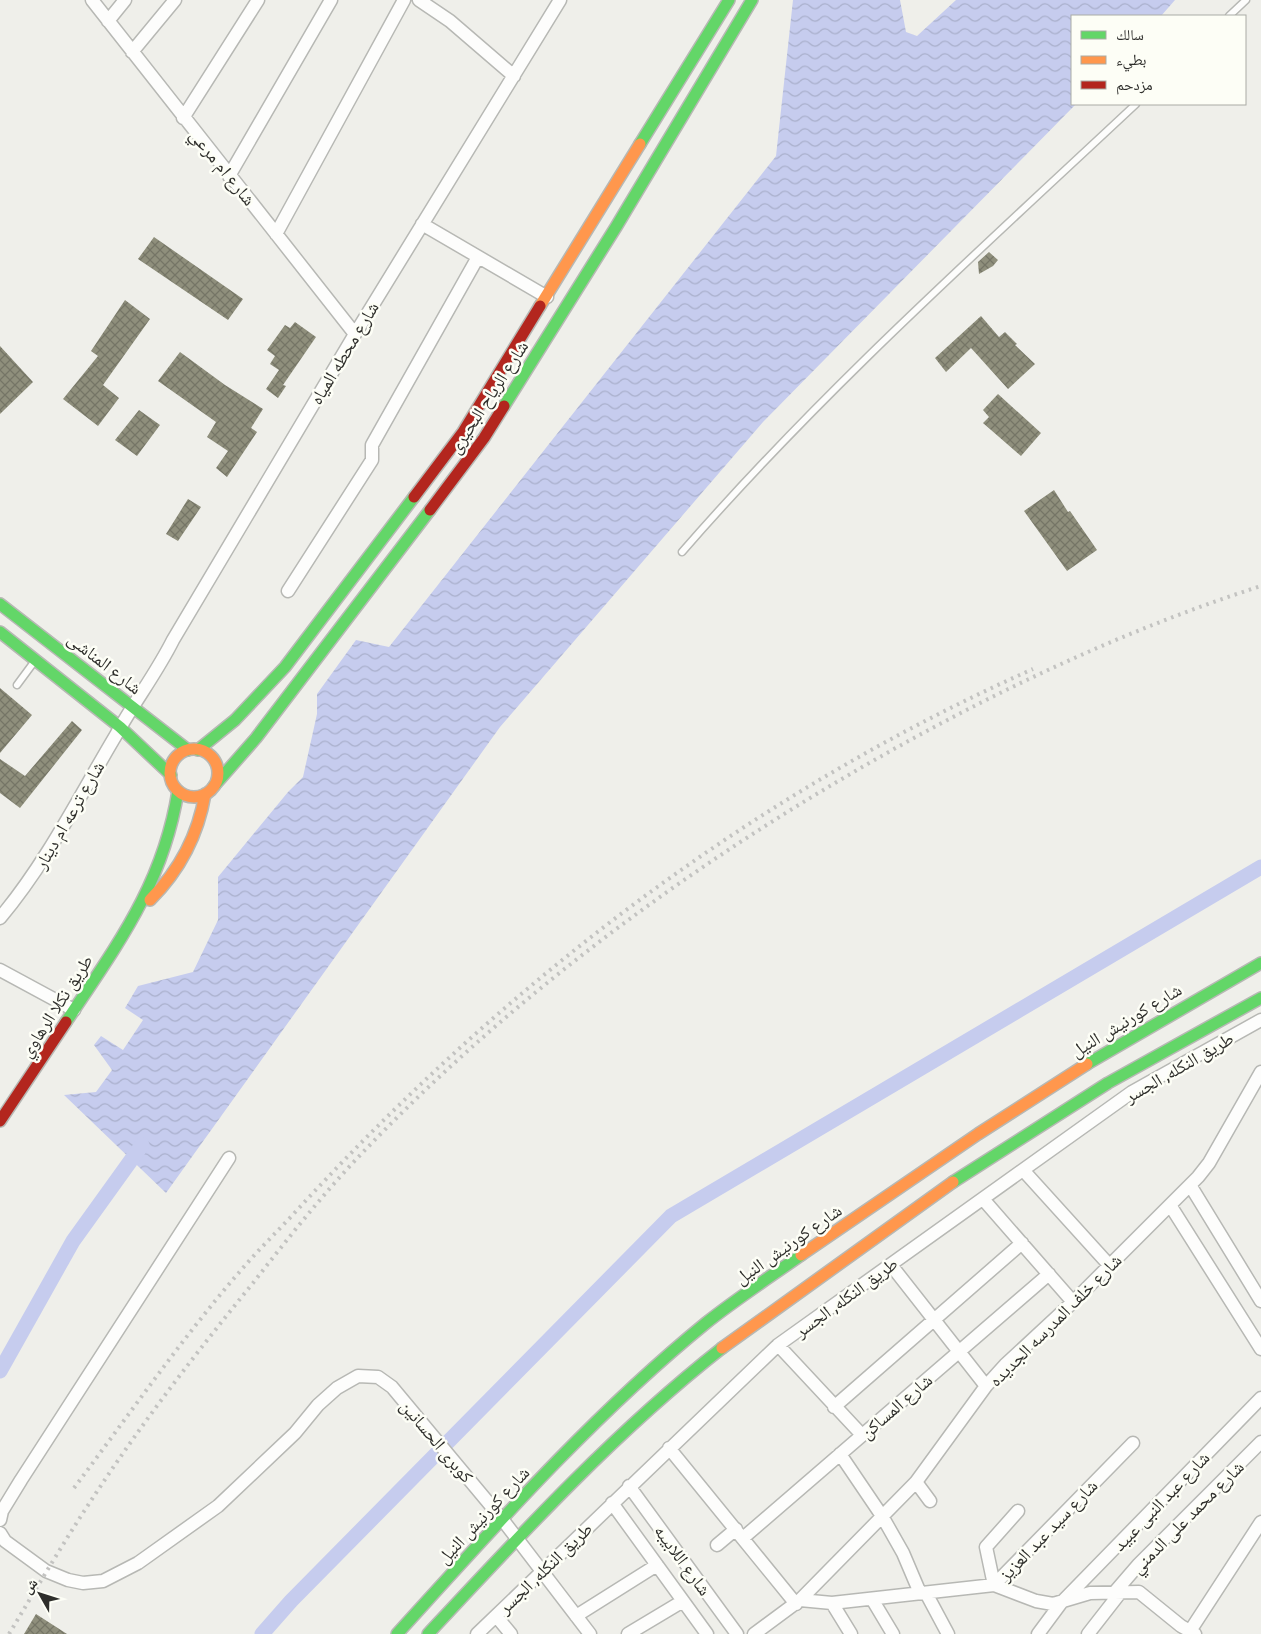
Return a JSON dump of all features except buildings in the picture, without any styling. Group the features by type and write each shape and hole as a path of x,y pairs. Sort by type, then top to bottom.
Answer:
{"main road":[{"name":"شارع الرياح البحيرى","path":"214,786 245,729 284,667 442,461 482,403 730,0"},
{"name":"شارع الرياح البحيرى","path":"193,750 245,729 484,438 616,227 752,0"},
{"name":"شارع المناشى","path":"0,604 132,708 193,750"},
{"path":"0,632 120,728 171,775 178,791 191,797 205,794 214,786 218,778 214,760 207,753 193,750 175,760 171,775"},
{"name":"طريق نكلا الرهاوي","path":"0,1121 141,909 162,863 169,839 178,791"},
{"name":"طريق نكلا الرهاوي","path":"141,909 168,881 189,849 203,812 205,794"},
{"name":"شارع كورنيش النيل","path":"397,1634 551,1467 642,1379 706,1322 1034,1096 1174,1010 1261,963"},
{"path":"428,1634 569,1484 688,1376 760,1318 904,1216 1049,1119 1186,1036 1261,998"}],"street":[{"name":"شارع ام مرعي","path":"92,0 183,118 355,334"},
{"path":"108,21 125,0"},
{"path":"132,52 176,0"},
{"path":"183,118 258,0"},
{"path":"229,176 331,0"},
{"path":"276,234 404,0"},
{"path":"419,0 450,22 514,76"},
{"name":"شارع محطه المياه","path":"132,708 155,676 173,640 355,334 560,0"},
{"path":"422,224 547,297"},
{"path":"288,592 372,460 372,445 478,257"},
{"name":"شارع ترعه ام دينار","path":"0,918 39,867 132,708"},
{"path":"0,970 74,1010"},
{"name":"طريق النكله, الجسر","path":"477,1634 778,1345 1132,1092 1261,1020"},
{"name":"شارع خلف المدرسه الجديده","path":"754,1634 798,1602 916,1482 986,1386 1005,1365 1110,1266 1190,1185 1208,1163 1261,1072"},
{"path":"0,1520 2,1511 20,1480 230,1158"},
{"path":"1023,1170 1110,1266"},
{"path":"1190,1185 1261,1301"},
{"path":"983,1199 1073,1302"},
{"path":"1170,1206 1261,1349"},
{"path":"834,1406 932,1319 1022,1244"},
{"path":"891,1265 986,1386"},
{"name":"شارع المساكن","path":"717,1545 740,1534 862,1436 1048,1274"},
{"path":"778,1345 862,1436"},
{"name":"كوبرى الحسانين","path":"0,1533 5,1541 46,1571 68,1580 83,1583 103,1581 138,1563 218,1506 295,1433 318,1405 337,1388 358,1376 378,1377 392,1387 502,1518 590,1634"},
{"name":"شارع عبد النبى عبيد","path":"1038,1634 1061,1603 1261,1398"},
{"name":"شارع محمد على الدمني","path":"1088,1634 1139,1564 1261,1442"},
{"name":"شارع سيد عبد العزيز","path":"798,1602 832,1603 994,1585 1133,1443"},
{"path":"669,1448 798,1602"},
{"path":"840,1454 882,1516 923,1593 948,1634"},
{"path":"916,1482 930,1501"},
{"name":"شارع اللابيبه","path":"629,1486 738,1634"},
{"path":"612,1503 707,1634"},
{"path":"1018,1511 986,1547 994,1585 1036,1601 1061,1603 1090,1593 1143,1594 1185,1631 1261,1522"},
{"path":"576,1616 657,1565"},
{"path":"872,1598 892,1634"},
{"path":"628,1634 683,1601"},
{"path":"832,1603 851,1634"},
{"path":"496,1616 510,1634"}],"lane":[{"path":"1230,15 1246,0"},
{"path":"682,552 730,497 830,393 1135,105"},
{"path":"16,685 35,661"}],"water":[{"path":"793,0 900,0 906,32 917,36 956,0 1175,0 1162,15 1071,15 1071,105 1075,105 763,422 500,727 166,1193 64,1095 96,1092 112,1070 94,1045 101,1036 123,1050 143,1020 125,1008 138,986 193,972 218,920 218,877 288,792 303,777 317,714 317,694 356,640 389,647 776,156"}],"waterway":[{"path":"262,1634 291,1601 671,1216 1261,867"},
{"path":"0,1371 73,1241 142,1145"}],"railway":[{"path":"9,1634 78,1521 156,1407 294,1231 352,1164 420,1095 531,996 649,905 710,863 772,822 886,754 990,698 1096,648 1205,605 1261,586"},
{"path":"74,1488 177,1349 256,1254 378,1125 462,1046 548,972 638,901 732,835 829,774 929,719 1033,669"}],"traffic: fast":[{"path":"640,144 729,0"},
{"path":"504,406 616,227 752,0"},
{"path":"198,750 235,720 285,667 414,497"},
{"path":"214,786 256,738 430,510"},
{"path":"0,604 188,750"},
{"path":"0,632 120,727 171,775"},
{"path":"66,1022 136,913 161,856 171,825 178,791"},
{"path":"1087,1064 1261,963"},
{"path":"953,1182 1108,1083 1261,998"},
{"path":"397,1634 546,1472 624,1395 706,1323 801,1255"},
{"path":"428,1634 498,1559 606,1449 682,1380 722,1348"}],"traffic: slow":[{"path":"540,306 640,144"},
{"path":"194,749 203,751 211,756 216,764 218,773 216,782 211,790 203,795 194,797 185,795 177,790 172,782 170,773 172,764 177,756 185,751 194,749"},
{"path":"150,900 170,877 186,851 198,824 205,794"},
{"path":"801,1255 978,1134 1087,1064"},
{"path":"722,1348 953,1182"}],"traffic: jam":[{"path":"414,497 463,432 540,306"},
{"path":"430,510 484,438 504,406"},
{"path":"0,1121 66,1022"}]}
